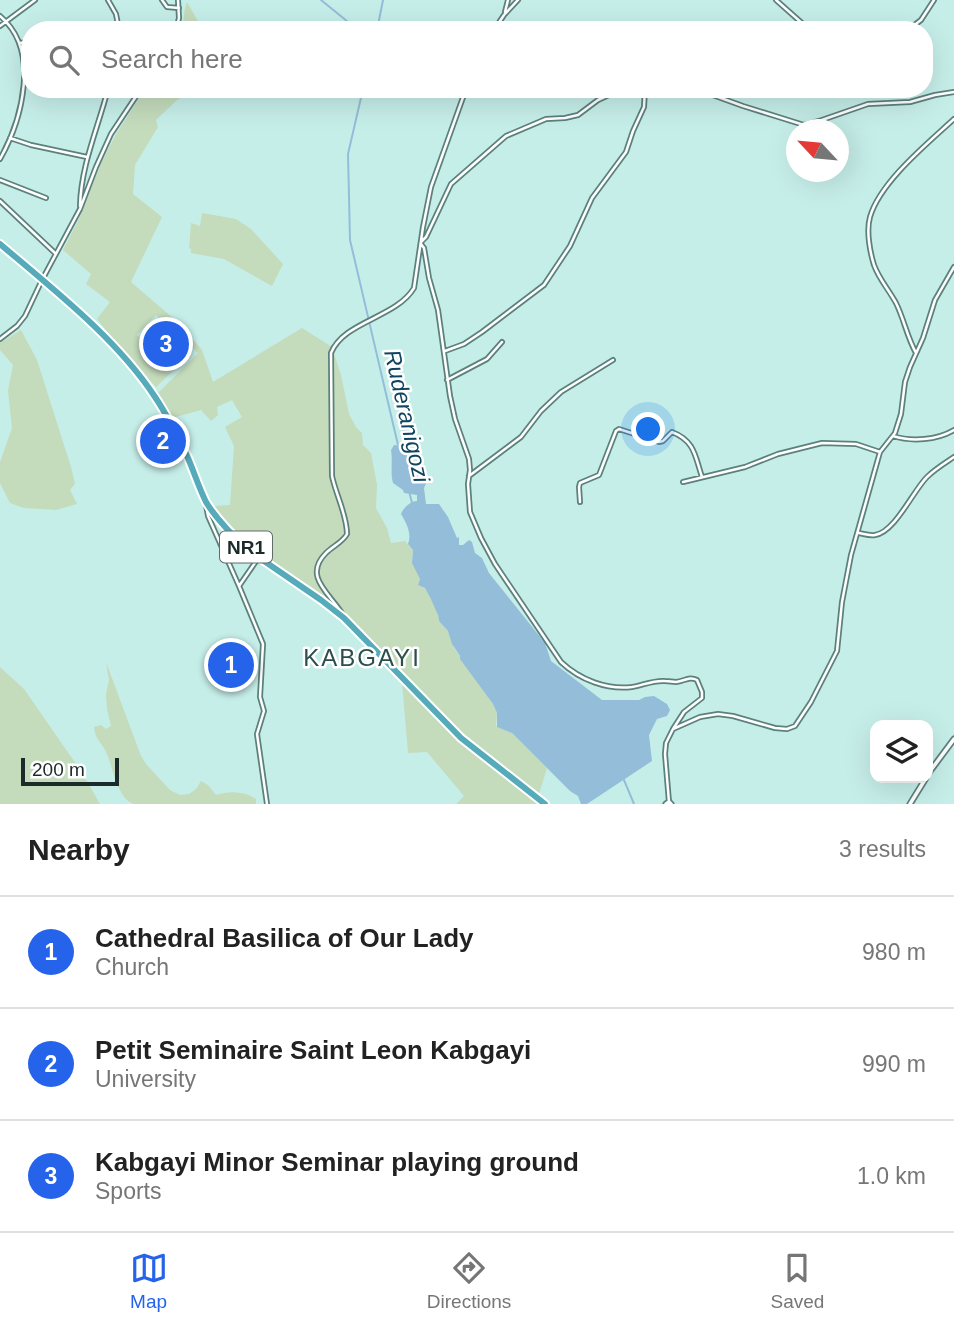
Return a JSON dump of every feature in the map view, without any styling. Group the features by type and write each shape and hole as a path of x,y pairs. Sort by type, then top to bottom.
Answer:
{"highway":[{"name":"NR1","path":"0,244 95,327 121,353 154,394 177,435 205,500 238,540 344,618 461,738 545,804"}],"street":[{"path":"0,26 34,0"},
{"path":"107,0 117,21"},
{"path":"162,0 167,7 180,8"},
{"path":"178,0 180,8 178,21"},
{"path":"504,15 508,0"},
{"path":"500,21 518,0"},
{"path":"776,0 798,21"},
{"path":"919,21 934,0"},
{"path":"0,16 12,29 21,51"},
{"path":"933,95 954,92"},
{"path":"0,159 10,138 22,98"},
{"path":"80,209 82,178 106,98"},
{"path":"0,339 25,316 80,209 111,134 135,98"},
{"path":"344,618 323,588 317,569 324,555 344,540 347,534 332,476 331,353 345,335 404,300 412,291 431,187 463,98"},
{"path":"421,243 451,184 506,136 546,119 578,115 602,98"},
{"path":"444,352 464,344 482,332 544,285 570,246 592,198 626,152 644,107 644,98"},
{"path":"722,98 801,125 868,104 910,102 924,98"},
{"path":"916,353 896,304 876,269 869,225 873,209 883,191 954,119"},
{"path":"10,138 87,157"},
{"path":"0,180 46,198"},
{"path":"0,201 56,254"},
{"path":"421,243 425,247 455,419 469,458 469,508 481,538 501,574 561,662 594,683 630,687 664,680 697,680 702,698 684,712 666,743 668,803"},
{"path":"673,729 700,717 718,714 781,729 795,726 811,702 837,651 849,564 880,452 893,436 901,414 905,382 939,293 954,267"},
{"path":"447,380 487,359 502,342"},
{"path":"469,475 521,437 541,411 561,392 613,360"},
{"path":"580,502 580,483 597,477 600,473 617,429 659,442 672,432 685,438 691,444 702,477"},
{"path":"893,436 925,439 943,436 954,430"},
{"path":"683,482 745,467 822,443 856,444 880,452"},
{"path":"857,533 873,536 888,528 926,478 954,457"},
{"path":"205,500 208,516 263,644 260,696 264,711 257,734 267,804"},
{"path":"239,586 259,557"},
{"path":"933,768 954,738"},
{"path":"910,804 923,783"}],"green space":[{"path":"187,2 198,21 183,21"},
{"path":"139,98 180,98 156,120 158,127 135,165 133,194 162,217 131,282 181,325 202,350 213,382 302,328 332,347 349,414 362,433 363,445 371,453 377,485 376,508 387,528 391,543 405,541 413,550 412,560 420,579 418,585 428,592 439,621 448,631 454,648 493,704 497,713 496,726 512,733 547,768 536,804 456,804 464,796 427,752 408,753 402,682 347,617 294,576 264,561 213,506 230,505 234,446 225,427 242,417 232,400 217,407 218,415 211,421 201,410 172,418 157,394 198,353 156,315 137,335 174,370 156,387 97,319 110,302 86,284 91,274 63,250 116,134"},
{"path":"202,213 236,219 251,229 283,264 272,286 224,259 191,253 191,223 200,226"},
{"path":"157,319 191,351 175,368 141,336"},
{"path":"21,330 37,360 75,484 70,490 77,504 56,510 24,508 10,503 0,483 0,462 12,428 8,391 13,365 0,350 0,343"},
{"path":"106,662 141,756 170,790 180,795 189,794 201,781 216,795 241,793 256,799 256,804 134,804 128,801 123,796 94,727 101,725 106,729 111,726 107,709 109,680"},
{"path":"0,667 24,689 83,774 100,804 0,804"}],"water":[{"path":"409,418 414,421 410,431 414,434 411,445 412,460 427,481 424,488 426,504 439,504 457,538 459,537 459,545 469,540 472,542 475,553 482,558 489,573 545,643 551,661 602,700 639,700 654,696 667,704 670,710 667,716 657,719 649,735 652,761 587,804 581,804 578,796 512,733 497,727 497,713 493,704 460,659 425,588 418,585 420,579 412,563 413,550 408,544 408,529 401,514 407,505 417,501 417,495 404,493 393,483 392,475 391,450 394,445 402,446 403,427"}],"waterway":[{"path":"321,0 347,21"},
{"name":"Ruderanigozi","path":"379,21 383,0"},
{"name":"Ruderanigozi","path":"361,98 348,154 350,240 398,445"},
{"name":"Ruderanigozi","path":"409,491 412,503"},
{"name":"Ruderanigozi","path":"624,780 634,804"}],"place":[{"name":"Kabgayi Minor Seminar playing ground","path":"166,344"},
{"name":"Petit Seminaire Saint Leon Kabgayi","path":"163,441"},
{"name":"Cathedral Basilica of Our Lady","path":"231,665"}],"district":[{"name":"KABGAYI","path":"362,658"}]}
